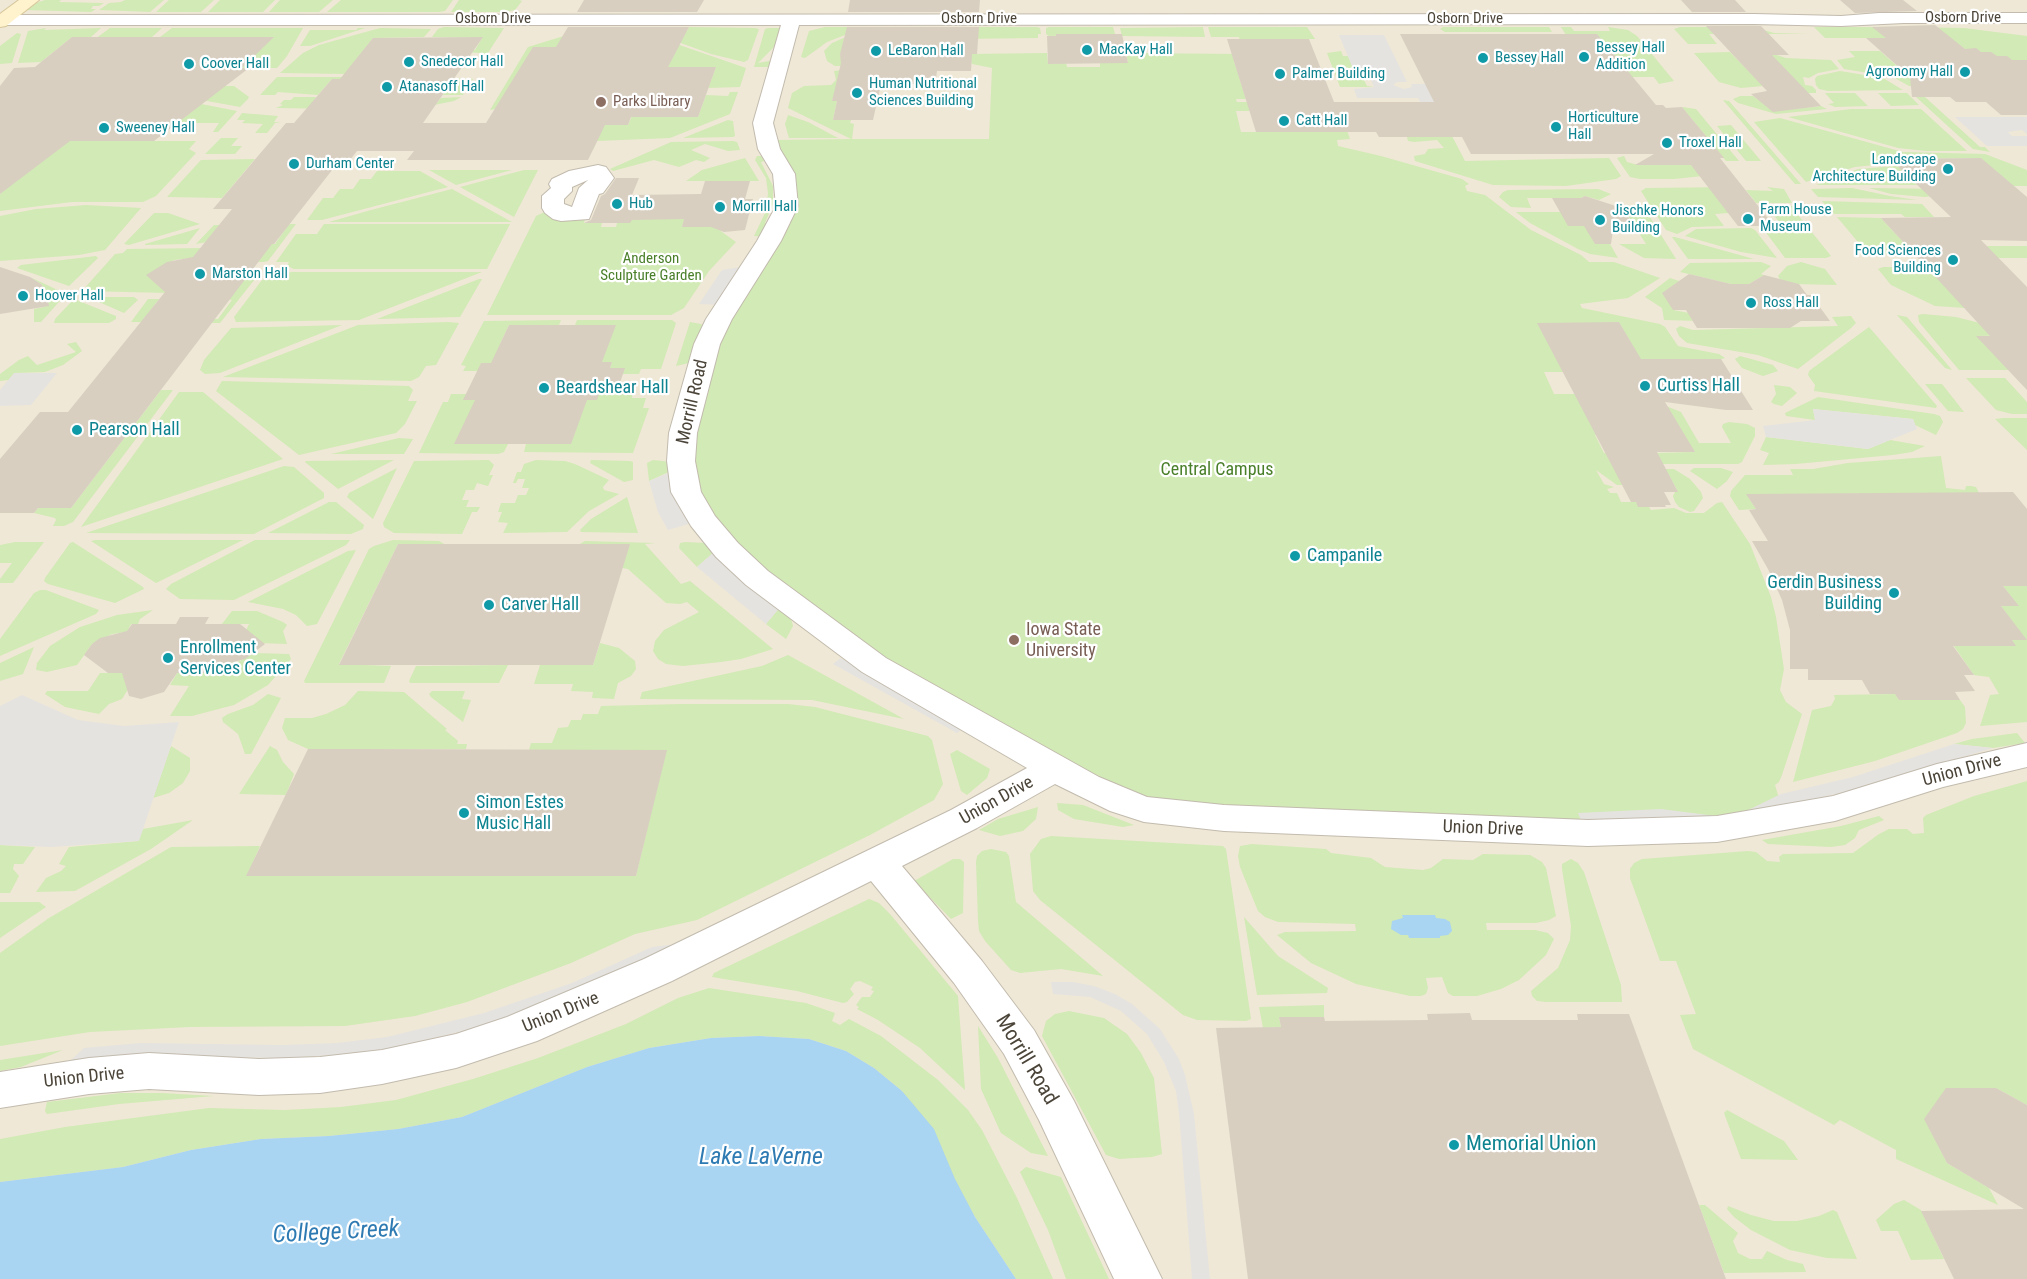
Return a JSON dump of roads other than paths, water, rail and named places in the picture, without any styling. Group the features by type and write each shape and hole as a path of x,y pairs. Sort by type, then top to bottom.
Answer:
{"street":[{"path":"1,21 30,0"},
{"path":"1448,0 1461,19"},
{"name":"Osborn Drive","path":"1,21 792,19 1754,19 1841,21 2027,18"},
{"name":"Morrill Road","path":"792,19 763,123 769,149 784,174 787,206 769,241 719,319 707,344 683,434 681,461 686,492 702,520 727,550 757,578 822,628 874,665 1055,768"},
{"name":"Union Drive","path":"0,1090 89,1076 149,1071 199,1071 259,1077 320,1075 382,1067 456,1051 522,1029 590,1001 878,863 964,819 1055,768 1086,786 1123,802 1143,809 1172,813 1263,820 1578,833 1634,833 1717,829 1795,816 1835,808 1994,761 2027,755"},
{"name":"Morrill Road","path":"878,863 954,955 1019,1042 1058,1114 1138,1279"}],"water":[{"path":"1402,915 1435,915 1436,918 1450,922 1452,931 1440,938 1409,938 1408,935 1401,935 1391,929 1392,921 1403,918"},
{"name":"Lake LaVerne","path":"759,1036 809,1039 846,1051 874,1068 902,1091 934,1129 955,1179 975,1217 1016,1279 0,1279 0,1182 123,1167 191,1150 261,1139 329,1136 398,1129 462,1117 587,1067 649,1048 711,1038"}],"place":[{"name":"MacKay Hall","path":"1087,50"},
{"name":"LeBaron Hall","path":"876,51"},
{"name":"Bessey Hall Addition","path":"1584,57"},
{"name":"Bessey Hall","path":"1483,58"},
{"name":"Snedecor Hall","path":"409,62"},
{"name":"Coover Hall","path":"189,64"},
{"name":"Agronomy Hall","path":"1965,72"},
{"name":"Palmer Building","path":"1280,74"},
{"name":"Atanasoff Hall","path":"387,87"},
{"name":"Human Nutritional Sciences Building","path":"857,93"},
{"name":"Parks Library","path":"601,102"},
{"name":"Catt Hall","path":"1284,121"},
{"name":"Horticulture Hall","path":"1556,127"},
{"name":"Sweeney Hall","path":"104,128"},
{"name":"Troxel Hall","path":"1667,143"},
{"name":"Durham Center","path":"294,164"},
{"name":"Landscape Architecture Building","path":"1948,169"},
{"name":"Hub","path":"617,204"},
{"name":"Morrill Hall","path":"720,207"},
{"name":"Farm House Museum","path":"1748,219"},
{"name":"Jischke Honors Building","path":"1600,220"},
{"name":"Food Sciences Building","path":"1953,260"},
{"name":"Marston Hall","path":"200,274"},
{"name":"Hoover Hall","path":"23,296"},
{"name":"Ross Hall","path":"1751,303"},
{"name":"Curtiss Hall","path":"1645,386"},
{"name":"Beardshear Hall","path":"544,388"},
{"name":"Pearson Hall","path":"77,430"},
{"name":"Campanile","path":"1295,556"},
{"name":"Gerdin Business Building","path":"1894,593"},
{"name":"Carver Hall","path":"489,605"},
{"name":"Iowa State University","path":"1014,640"},
{"name":"Enrollment Services Center","path":"168,658"},
{"name":"Simon Estes Music Hall","path":"464,813"},
{"name":"Memorial Union","path":"1454,1145"}],"park label":[{"name":"Anderson Sculpture Garden","path":"651,268"},
{"name":"Central Campus","path":"1217,470"}],"water label":[{"name":"College Creek","path":"336,1233"}]}
